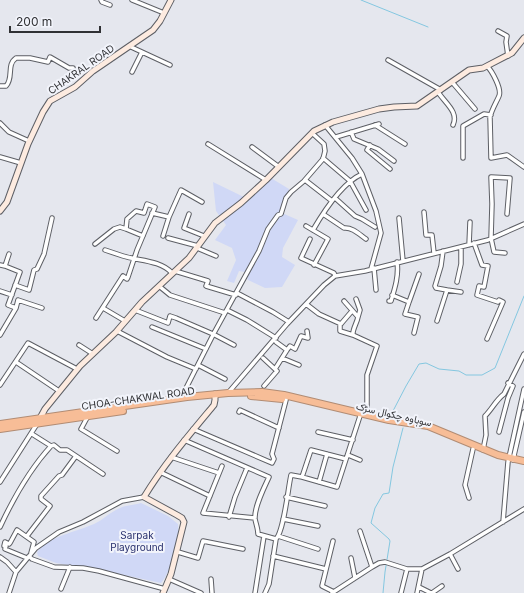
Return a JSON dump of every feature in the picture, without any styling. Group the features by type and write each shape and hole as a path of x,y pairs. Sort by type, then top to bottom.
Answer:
{"highway":[{"path":"0,424 39,421 181,398 215,396 228,393 273,393 367,415 428,426 510,460 524,461"},
{"name":"CHOA-CHAKWAL ROAD","path":"0,429 39,421 88,416 215,396 246,396 283,399"},
{"name":"سوہاوہ چکوال سڑک","path":"283,399 425,430 473,449 524,464"}],"street":[{"path":"101,0 102,2 110,5"},
{"path":"132,0 164,13"},
{"name":"CHAKRAL ROAD","path":"0,211 7,202 29,141 50,101 76,86 93,71 153,30 171,0"},
{"path":"498,31 507,36 506,42 508,56"},
{"path":"0,482 32,434 46,409 77,369 159,286 189,258 215,223 241,203 266,180 312,133 325,125 379,109 417,106 469,70 487,66 508,56 524,38"},
{"path":"129,46 170,65"},
{"path":"132,72 142,52"},
{"path":"0,86 6,86 8,83 11,64 16,58 30,58 48,62 50,57 69,68 73,68"},
{"path":"388,60 440,91 455,115 453,125"},
{"path":"487,66 500,89 500,94 491,115 491,158 507,155 524,167"},
{"path":"452,82 475,109"},
{"path":"463,158 463,126 484,114 491,115"},
{"path":"0,123 9,132 29,141"},
{"path":"336,137 377,124 405,144"},
{"path":"325,125 352,158 362,174 376,211 381,234 373,268 376,290"},
{"path":"351,132 354,138 378,148 394,161"},
{"path":"181,398 259,251 268,229 281,214 286,198 305,180 323,158 325,151 324,144 312,133"},
{"path":"208,144 266,180"},
{"path":"370,145 367,150 390,169"},
{"path":"252,147 279,167"},
{"path":"0,158 21,163"},
{"path":"323,158 350,181 366,210"},
{"path":"313,230 323,214 350,181 362,174"},
{"path":"505,253 494,252 491,238 492,204 490,177 510,178 508,214"},
{"path":"305,180 355,216 375,227"},
{"path":"162,236 181,190 202,202"},
{"path":"96,318 123,276 127,279 155,207 147,204 144,213 136,211 127,219 126,229"},
{"path":"424,212 426,235 432,235 434,253"},
{"path":"152,213 169,217"},
{"path":"189,214 184,228 204,236"},
{"path":"323,214 344,228 355,231 366,239"},
{"path":"15,285 29,290 34,270 37,269 44,254 52,218"},
{"path":"399,218 402,261"},
{"path":"469,245 470,222"},
{"path":"228,393 289,322 324,285 335,276 469,245 491,238 524,224"},
{"path":"306,226 328,239 314,265"},
{"path":"95,244 114,229 120,227 143,236"},
{"path":"168,238 197,247 216,256"},
{"path":"310,239 301,258 334,273 335,276"},
{"path":"474,243 482,265 488,266 484,287 479,286 477,295 498,302 498,300 503,302 488,339"},
{"path":"457,282 461,264 461,247"},
{"path":"105,250 150,262 174,272 208,282 206,286 236,294 273,312 289,322"},
{"path":"443,251 441,266 435,286 436,288 461,292"},
{"path":"5,266 10,254"},
{"path":"389,301 397,275 397,262"},
{"path":"0,264 20,272 8,306 16,308"},
{"path":"414,333 418,317 405,314 418,274"},
{"path":"159,286 170,295 247,320 276,338"},
{"path":"0,290 12,294"},
{"path":"437,321 447,290"},
{"path":"392,295 409,302"},
{"path":"0,335 16,308 18,300 42,308"},
{"path":"353,335 360,310 356,300"},
{"path":"344,301 358,317"},
{"path":"306,304 319,314 341,324"},
{"path":"102,308 125,321"},
{"path":"135,310 168,323 170,316 214,334 234,345"},
{"path":"352,310 341,324 340,331 353,335 376,346 367,375 367,415"},
{"path":"152,327 206,349"},
{"path":"116,331 167,358 197,367 225,379"},
{"path":"264,386 277,371 275,369 290,346 295,349 301,336 308,338 307,331"},
{"path":"276,342 287,350"},
{"path":"0,385 28,343 77,369"},
{"path":"79,345 93,354"},
{"path":"483,450 486,435 485,416 493,408 498,398 504,394 508,383 524,354"},
{"path":"263,358 275,369"},
{"path":"282,358 299,365"},
{"path":"16,362 59,391"},
{"path":"499,432 508,398 513,386 508,383"},
{"path":"503,522 510,460 524,389"},
{"path":"144,497 171,457 214,405 215,396"},
{"path":"193,429 272,463 274,458 272,454 279,428 283,399"},
{"path":"239,412 240,410 248,413 279,428"},
{"path":"510,460 524,412"},
{"path":"88,416 82,429 117,451"},
{"path":"266,593 291,475 337,487 360,416"},
{"path":"318,432 353,440"},
{"path":"32,434 51,446 54,445 62,451 66,449 103,474"},
{"path":"184,440 268,477 255,518 258,534 277,537 318,549"},
{"path":"0,527 24,480 33,466 51,446"},
{"path":"469,498 464,485 473,449"},
{"path":"302,477 311,450 360,460"},
{"path":"319,482 327,454"},
{"path":"27,536 50,506 41,499 41,496 62,474 76,456"},
{"path":"171,457 196,467 219,473"},
{"path":"222,466 204,514 255,518"},
{"path":"229,516 235,496 247,468"},
{"path":"160,472 210,496"},
{"path":"0,549 29,556 32,559 54,567 70,567 99,571 164,591 178,552 184,522 182,518 144,497 122,501 83,522 70,526 59,532 36,548 29,556 16,572 9,593"},
{"path":"286,497 325,506"},
{"path":"333,541 322,586 333,593 372,567 386,563 407,569 422,569 450,554 524,509"},
{"path":"283,518 318,526"},
{"path":"16,572 0,557 5,551 5,542 10,543 17,530 34,542 29,556"},
{"path":"360,531 372,567"},
{"path":"255,593 264,536"},
{"path":"178,552 198,558 203,541 243,549"},
{"path":"450,554 458,569"},
{"path":"273,556 326,569"},
{"path":"351,558 355,578"},
{"path":"61,589 70,567"},
{"path":"401,593 407,569"},
{"path":"417,593 422,569"},
{"path":"169,579 194,592 201,593"},
{"path":"211,579 212,593"},
{"path":"419,587 432,593 442,586"}],"green space":[{"path":"271,178 289,189 282,213 298,220 283,248 282,257 295,265 282,287 265,288 248,280 245,272 239,271 234,283 227,281 236,260 232,248 215,240 226,225 216,211 213,182 248,199"},
{"name":"Sarpak Playground","path":"141,503 168,516 178,524 178,538 174,555 165,578 161,583 106,571 56,563 38,556 37,552 43,546 56,538 94,524 122,507"}],"waterway":[{"path":"361,0 428,27"},
{"path":"393,411 419,364 426,363 439,369 459,371 466,375 482,375 495,368 524,296"},
{"path":"383,593 390,541 371,523 375,508 383,494 389,493 393,467 403,428"}]}
